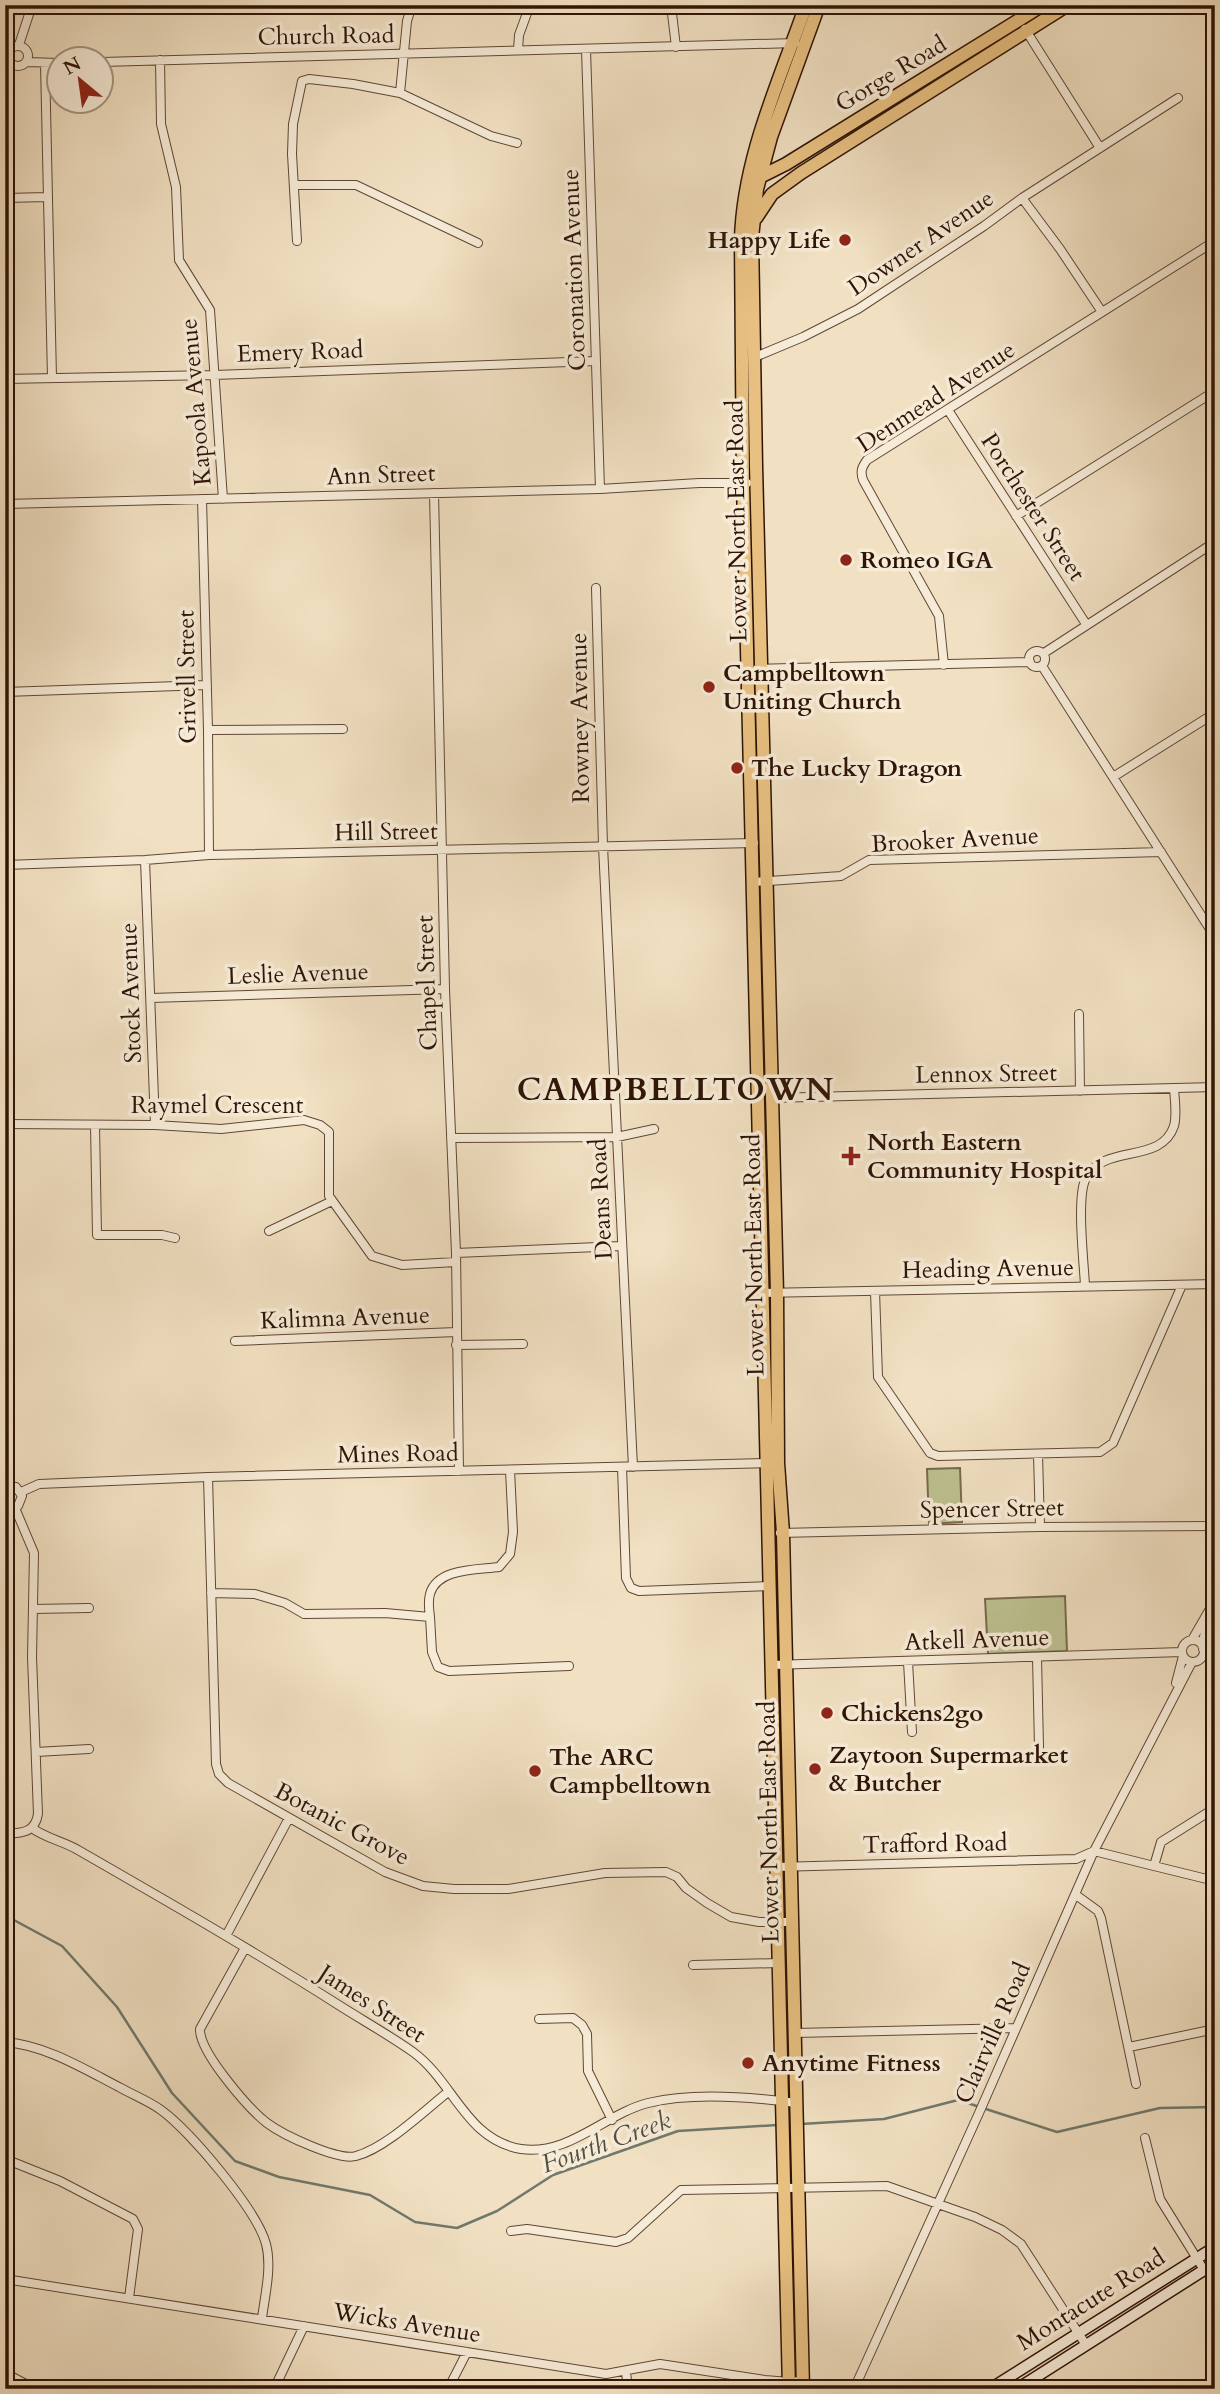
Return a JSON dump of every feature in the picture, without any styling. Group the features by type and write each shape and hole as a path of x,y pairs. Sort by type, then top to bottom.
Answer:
{"main road":[{"name":"Lower North East Road","path":"798,44 806,5"},
{"name":"Lower North East Road","path":"796,2385 782,2125 769,1533 777,1293 752,238 753,152 798,44 819,5"},
{"name":"Gorge Road","path":"754,176 786,164 1043,5"},
{"name":"Gorge Road","path":"754,221 772,194 801,173 1068,5"},
{"name":"Gorge Road","path":"754,176 771,178 801,173"},
{"name":"Lower North East Road","path":"754,176 741,227 743,483 762,1293 772,1463 783,1533 787,1665 798,2187 796,2385"},
{"name":"Montacute Road","path":"990,2389 1215,2247"},
{"name":"Montacute Road","path":"1017,2389 1215,2263"}],"street":[{"path":"32,5 19,45 9,50 7,59 18,66 26,62 45,63 52,378"},
{"path":"400,93 407,21 412,5"},
{"path":"518,50 519,35 530,5"},
{"path":"671,5 676,47"},
{"path":"1019,21 1100,148"},
{"name":"Church Road","path":"116,62 798,44"},
{"path":"19,45 27,51 26,62"},
{"name":"Coronation Avenue","path":"586,50 600,489"},
{"name":"Kapoola Avenue","path":"160,60 160,124 176,187 179,260 210,310 223,499"},
{"path":"297,241 292,154 293,124 302,81 309,79 353,84 400,93 491,136 517,143"},
{"name":"Downer Avenue","path":"755,357 858,309 1022,198 1178,98"},
{"path":"295,185 356,185 478,243"},
{"path":"5,198 47,197"},
{"path":"1022,198 1102,312"},
{"name":"Denmead Avenue","path":"944,665 939,616 860,472 867,460 1215,241"},
{"name":"Emery Road","path":"5,379 214,375 596,361"},
{"path":"1016,516 1215,391"},
{"name":"Porchester Street","path":"948,410 1086,624"},
{"name":"Ann Street","path":"5,504 600,489 757,482"},
{"name":"Chapel Street","path":"433,493 445,989 456,1257 459,1471"},
{"name":"Grivell Street","path":"202,499 209,855"},
{"path":"1044,653 1215,542"},
{"name":"Rowney Avenue","path":"596,588 603,846"},
{"path":"1032,653 1044,653 1046,660 1042,666 1034,667 1029,658 1032,653"},
{"path":"748,669 1030,662"},
{"path":"1042,666 1215,937"},
{"path":"5,692 207,685"},
{"path":"1113,777 1215,713"},
{"path":"208,730 343,729"},
{"name":"Hill Street","path":"5,865 209,855 767,843"},
{"name":"Deans Road","path":"603,846 633,1467"},
{"name":"Brooker Avenue","path":"754,882 841,876 869,860 1161,852"},
{"name":"Stock Avenue","path":"145,860 155,1125"},
{"name":"Leslie Avenue","path":"152,998 445,989"},
{"path":"1079,1014 1080,1091"},
{"name":"Lennox Street","path":"758,1098 1215,1087"},
{"path":"1085,1286 1082,1195 1084,1180 1093,1167 1103,1160 1151,1148 1165,1141 1175,1124 1174,1089"},
{"name":"Raymel Crescent","path":"5,1124 155,1125 221,1129 304,1120 320,1125 329,1132 328,1196 372,1256 402,1265 456,1257 622,1246"},
{"path":"96,1125 97,1235 162,1235 175,1238"},
{"path":"451,1138 617,1137 654,1129"},
{"path":"269,1231 332,1201"},
{"name":"Heading Avenue","path":"762,1293 1215,1284"},
{"path":"875,1291 878,1377 930,1453 937,1456 1100,1452 1114,1443 1182,1285"},
{"name":"Kalimna Avenue","path":"235,1341 456,1332"},
{"path":"456,1345 523,1343"},
{"path":"1038,1454 1040,1527"},
{"name":"Mines Road","path":"21,1492 39,1484 772,1463"},
{"path":"622,1467 626,1578 631,1588 639,1591 771,1586"},
{"path":"510,1470 513,1531 510,1554 499,1567 451,1573 436,1583 429,1595 432,1652 438,1667 449,1671 569,1666"},
{"name":"Botanic Grove","path":"208,1478 216,1769 228,1783 385,1872 423,1885 454,1889 508,1889 605,1873 666,1872 677,1877 686,1888 731,1917 744,1921 792,1922"},
{"path":"5,1486 13,1486 21,1492 22,1500 10,1508 34,1553 38,1814 37,1822 25,1833 5,1834"},
{"name":"Spencer Street","path":"769,1533 1215,1526"},
{"path":"211,1593 255,1594 285,1603 304,1614 385,1613 429,1617"},
{"path":"1210,1610 1202,1657 1192,1662 1183,1654 1183,1645 1192,1640 1215,1600"},
{"path":"33,1609 89,1608"},
{"path":"1192,1640 1202,1647 1215,1649"},
{"name":"Atkell Avenue","path":"772,1665 1183,1654"},
{"name":"Clairville Road","path":"1173,1696 1183,1654"},
{"path":"1037,1657 1039,1747"},
{"path":"908,1662 912,1732"},
{"name":"Clairville Road","path":"854,2389 1094,1851 1192,1662"},
{"path":"36,1752 89,1749"},
{"path":"1154,1866 1161,1842 1215,1808"},
{"path":"226,1936 289,1818"},
{"name":"James Street","path":"32,1828 78,1850 271,1961 414,2053 485,2134 507,2146 544,2150 631,2109 666,2100 712,2097 796,2103"},
{"path":"1094,1851 1215,1881"},
{"name":"Trafford Road","path":"776,1867 1076,1859 1094,1851"},
{"path":"1076,1895 1098,1911 1101,1919 1136,2084"},
{"path":"245,1948 200,2029 200,2038 246,2103 268,2124 328,2151 346,2157 356,2156 382,2143 448,2092"},
{"path":"693,1965 778,1963"},
{"path":"539,2019 573,2018 582,2025 587,2034 588,2071 612,2120"},
{"path":"795,2033 1016,2028"},
{"path":"1129,2047 1215,2029"},
{"path":"5,2042 26,2045 48,2053 159,2108 182,2127 258,2223 268,2259 262,2318"},
{"path":"1145,2138 1160,2199 1204,2270"},
{"path":"5,2159 61,2181 134,2219 138,2229 129,2298"},
{"path":"511,2231 527,2229 616,2242 628,2238 681,2189 887,2186 975,2217 1002,2230 1020,2244 1086,2345"},
{"name":"Wicks Avenue","path":"5,2279 606,2374 660,2364 796,2385"},
{"path":"274,2389 304,2326"},
{"path":"448,2389 467,2352"},
{"path":"626,2372 628,2389"},
{"path":"5,2373 35,2389"}],"green space":[{"path":"960,1468 962,1522 929,1524 927,1469"},
{"path":"1065,1596 1067,1651 988,1654 985,1599"}],"waterway":[{"name":"Fourth Creek","path":"5,1920 12,1919 62,1946 117,2007 172,2093 235,2161 279,2177 370,2195 415,2222 457,2228 497,2211 553,2175 678,2131 777,2125"},
{"name":"Fourth Creek","path":"801,2124 884,2119 958,2100 1057,2132 1160,2108 1215,2107"}],"place":[{"name":"Happy Life","path":"845,240"},
{"name":"Romeo IGA","path":"846,560"},
{"name":"Campbelltown Uniting Church","path":"709,687"},
{"name":"The Lucky Dragon","path":"737,768"},
{"name":"North Eastern Community Hospital","path":"851,1156"},
{"name":"Chickens2go","path":"827,1713"},
{"name":"Zaytoon Supermarket & Butcher","path":"815,1769"},
{"name":"The ARC Campbelltown","path":"535,1771"},
{"name":"Anytime Fitness","path":"748,2063"}],"district":[{"name":"CAMPBELLTOWN","path":"676,1090"}]}
